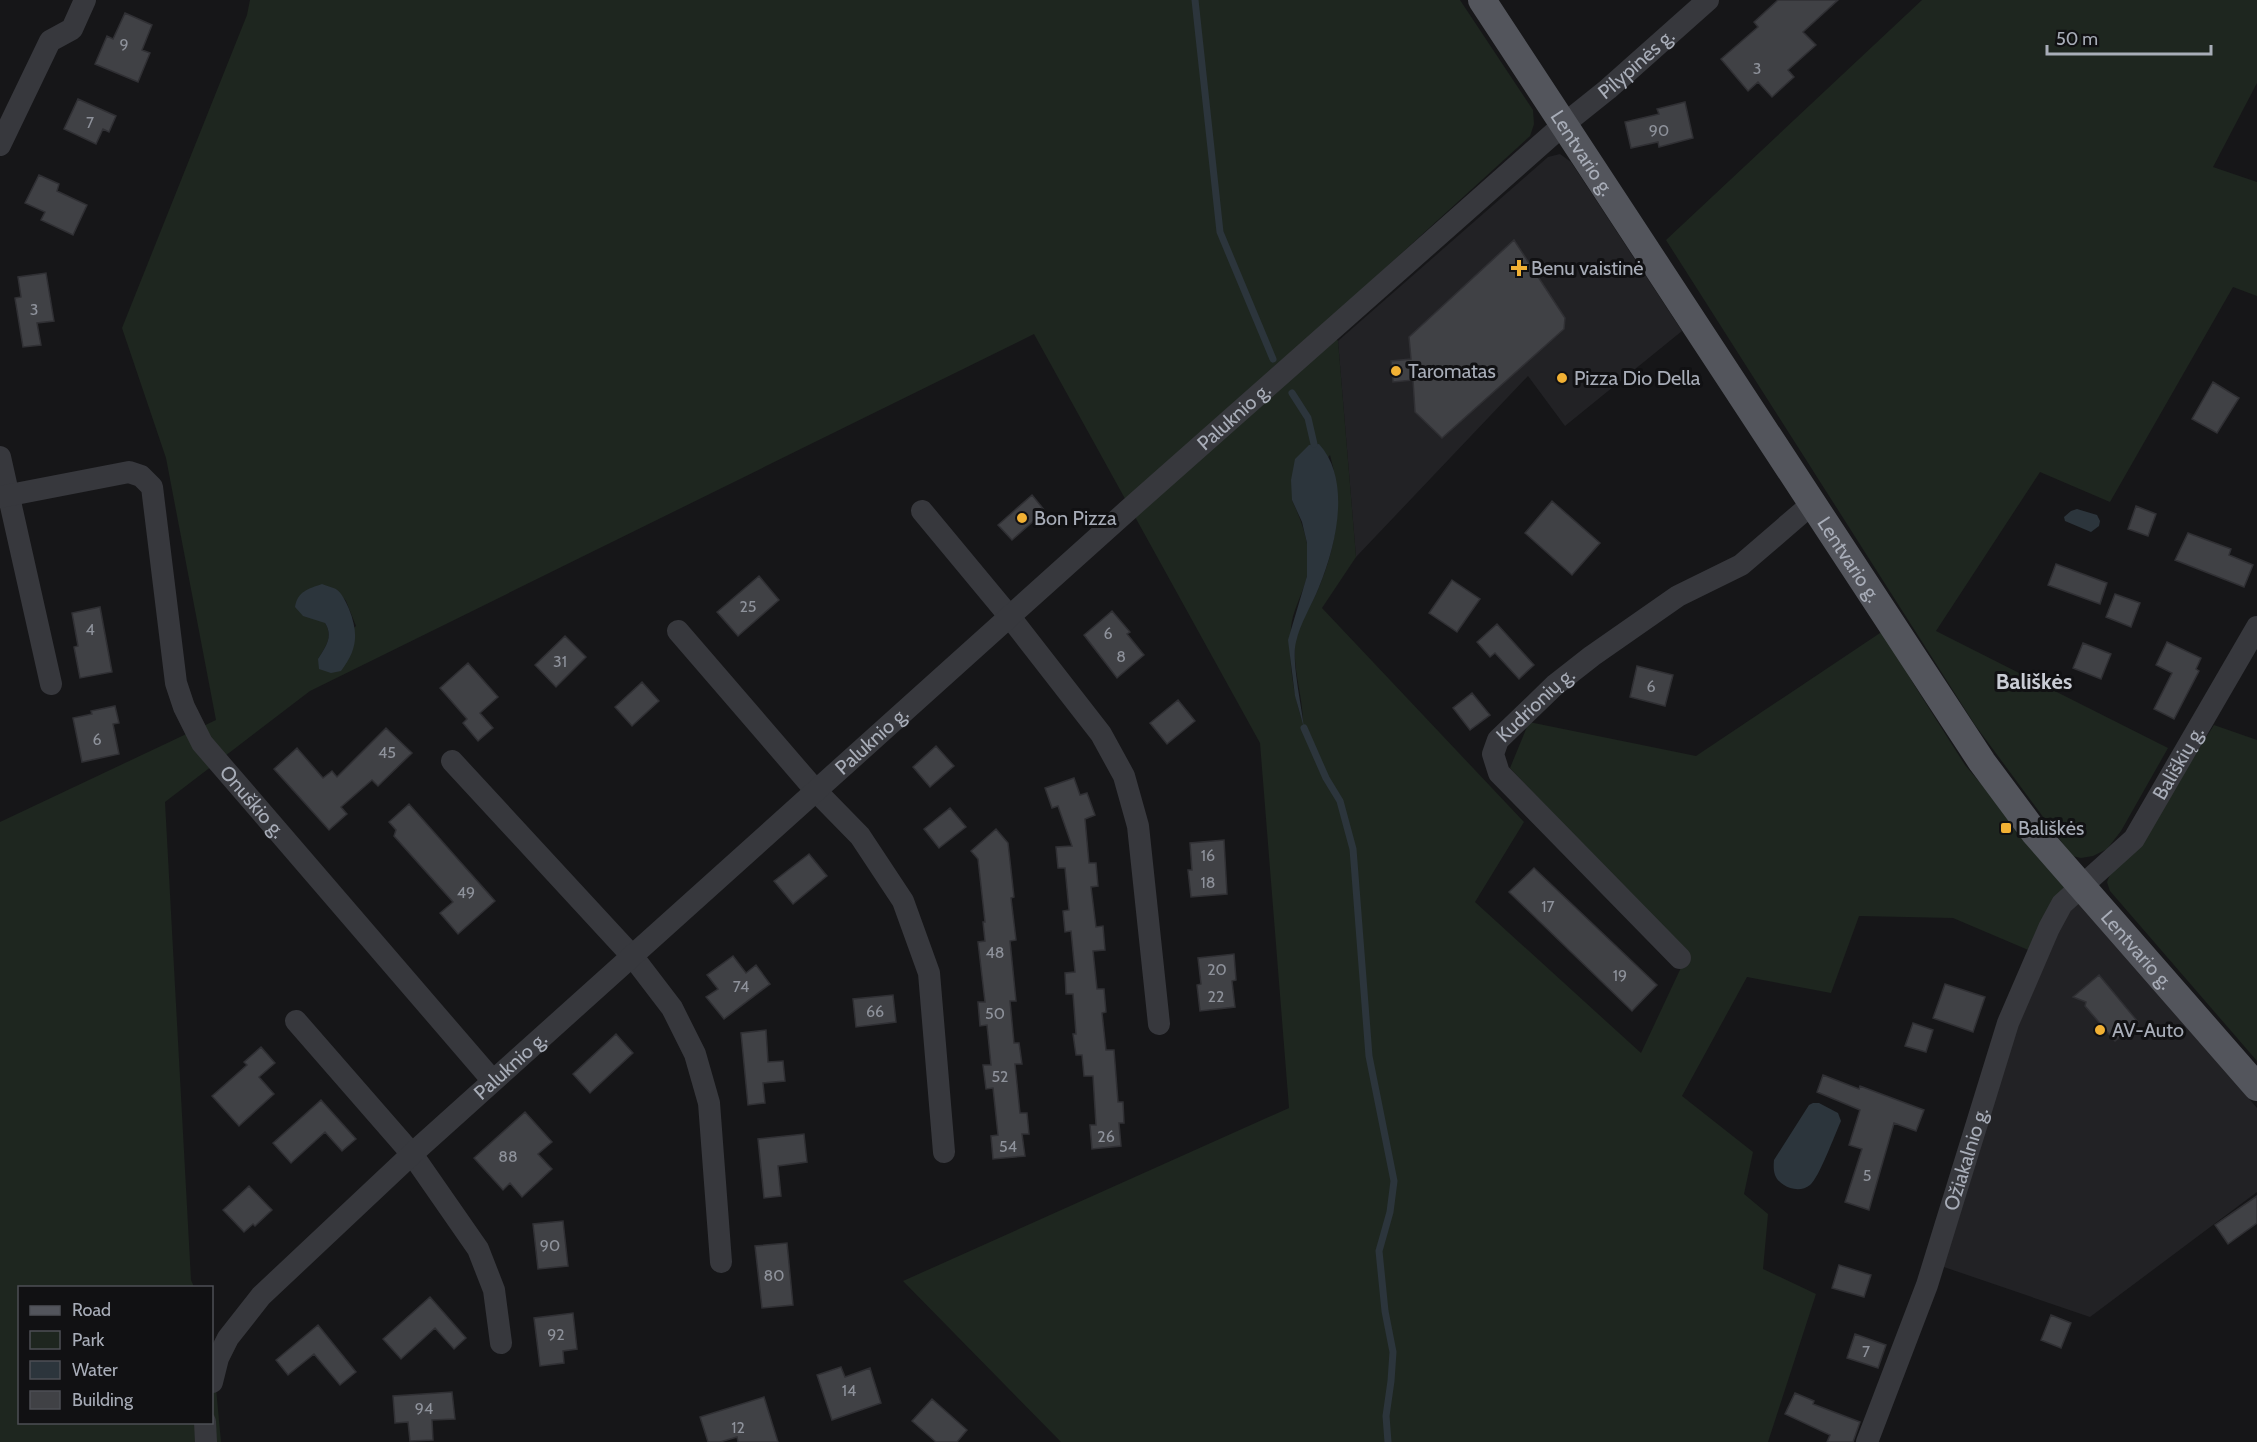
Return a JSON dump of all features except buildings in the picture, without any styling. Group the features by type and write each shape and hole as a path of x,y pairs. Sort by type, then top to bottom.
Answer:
{"main road":[{"name":"Lentvario g.","path":"1482,0 1983,762 2034,832 2257,1087"}],"street":[{"path":"0,145 50,41 72,29 86,0"},
{"name":"Pilypinės g.","path":"1563,125 1608,89 1708,0"},
{"name":"Paluknio g.","path":"213,1378 218,1358 228,1338 261,1296 412,1154 1010,616 1563,125"},
{"path":"0,457 4,496 51,684"},
{"name":"Onuškio g.","path":"4,496 129,472 141,476 152,487 176,683 184,707 202,743 493,1081"},
{"name":"Kudrionių g.","path":"1680,958 1499,773 1493,754 1498,740 1555,685 1592,656 1678,596 1741,566 1813,503"},
{"path":"922,511 1010,616 1101,734 1124,776 1138,826 1159,1024"},
{"name":"Bališkių g.","path":"2081,886 2134,839 2257,627"},
{"path":"678,631 816,791 860,836 903,901 929,973 944,1152"},
{"path":"452,761 633,957 672,1008 695,1054 709,1103 721,1262"},
{"name":"Ožiakalnio g.","path":"1868,1442 1927,1285 2008,1023 2049,928 2062,904 2081,886"},
{"path":"296,1020 412,1154 478,1249 494,1290 501,1343"},
{"path":"205,1424 206,1442"}],"shaded area":[{"path":"1560,154 1571,162 1682,331 1565,426 1528,376 1356,557 1338,341 1548,157"},
{"name":"AV-Auto","path":"2067,885 2257,1108 2257,1192 2090,1317 1941,1266 2033,952"}],"green space":[{"path":"250,0 1460,0 1533,110 1534,124 1530,136 1324,324 1338,341 1356,557 1322,608 1524,822 1475,902 1641,1053 1686,957 1510,768 1529,722 1696,756 1883,631 1965,765 2067,885 2033,952 1953,918 1859,916 1831,993 1747,977 1682,1096 1753,1152 1744,1194 1768,1214 1763,1269 1816,1294 1768,1442 1061,1442 903,1281 1289,1108 1260,743 1034,334 310,691 165,802 191,1280 194,1286 18,1286 18,1424 213,1424 213,1356 221,1442 0,1442 0,822 216,720 166,458 122,328 247,15","holes":["1330,455 1337,508 1333,543 1323,577 1300,626 1295,645 1295,664 1303,723 1292,676 1290,640 1292,622 1306,580 1309,559 1303,529 1292,500","336,589 346,601 356,626 318,659 328,642 329,633 325,623"]},
{"path":"1922,0 2257,0 2257,83 2213,167 2257,182 2257,296 2233,287 2110,502 2040,472 1936,631 2168,748 2121,831 2107,849 2093,856 2081,858 2072,856 1975,725 1666,240"},
{"path":"2214,725 2257,740 2257,1061 2110,891 2107,882"}],"water":[{"path":"1319,444 1329,459 1335,476 1338,514 1325,571 1296,642 1296,672 1304,728 1295,696 1288,640 1307,576 1307,543 1302,522 1292,500 1291,480 1295,459 1309,445"},
{"path":"2077,509 2097,515 2100,521 2099,526 2091,532 2065,521 2064,517"},
{"path":"322,584 336,589 342,595 352,618 355,634 353,649 346,663 341,671 331,673 319,669 318,659 329,637 328,628 325,623 303,616 295,607 301,594"},
{"path":"1819,1103 1838,1113 1841,1121 1814,1181 1804,1188 1790,1188 1776,1177 1774,1160 1809,1105"}],"waterway":[{"path":"1195,0 1220,232 1273,359"},
{"path":"1292,393 1308,418 1314,444"},
{"path":"1304,728 1326,778 1340,801 1353,849 1369,1056 1394,1181 1390,1212 1379,1251 1385,1311 1393,1352 1386,1416 1388,1442"}],"place":[{"name":"Benu vaistinė","path":"1519,268"},
{"name":"Taromatas","path":"1396,371"},
{"name":"Pizza Dio Della","path":"1562,378"},
{"name":"Bon Pizza","path":"1022,518"},
{"name":"Bališkės","path":"2006,828"},
{"name":"AV-Auto","path":"2100,1030"}],"district":[{"name":"Bališkės","path":"2034,681"}]}
